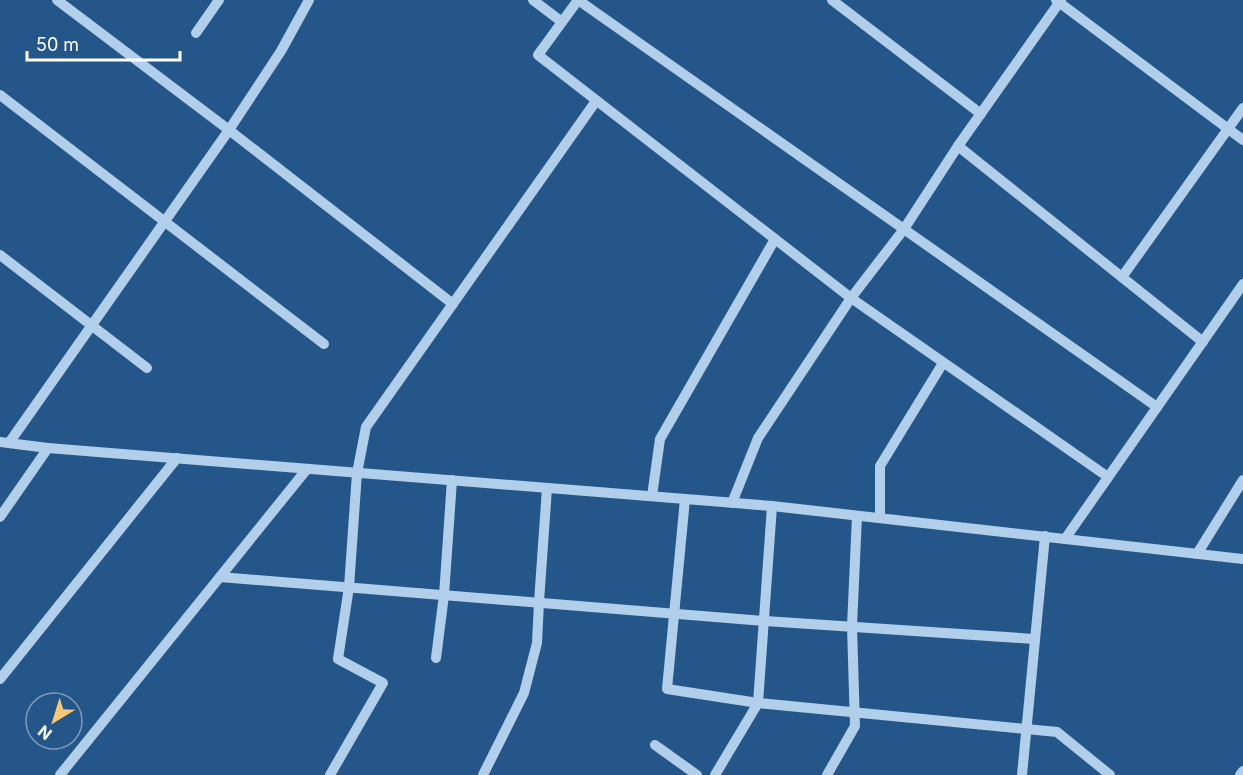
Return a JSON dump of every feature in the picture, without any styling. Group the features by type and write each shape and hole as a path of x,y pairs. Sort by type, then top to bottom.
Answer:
{"street":[{"path":"57,0 453,304"},
{"path":"196,33 219,0"},
{"path":"309,0 281,51 229,130 4,443 772,506 1243,560"},
{"path":"533,0 562,22"},
{"path":"1108,477 851,298 538,56 578,0 1157,407"},
{"path":"832,0 981,114"},
{"path":"732,503 758,438 851,298 904,229 958,146 1059,1 1243,140"},
{"path":"0,95 324,344"},
{"path":"330,775 383,682 338,659 349,587 357,473 366,427 596,101"},
{"path":"1122,277 1243,108"},
{"path":"958,146 1203,342"},
{"path":"652,496 660,439 775,239"},
{"path":"0,255 147,368"},
{"path":"1065,539 1243,284"},
{"path":"880,518 880,466 943,363"},
{"path":"0,517 48,448"},
{"path":"0,679 177,458"},
{"path":"60,775 307,469"},
{"path":"436,658 444,595 452,480"},
{"path":"1197,554 1243,480"},
{"path":"483,775 524,693 537,643 547,488"},
{"path":"685,499 667,689 758,703 1057,732 1110,775"},
{"path":"715,775 758,703 772,506"},
{"path":"827,775 855,726 852,627 857,516"},
{"path":"1022,775 1045,537"},
{"path":"220,577 765,621 1035,639"},
{"path":"655,745 697,775"},
{"path":"1240,775 1243,771"}]}
